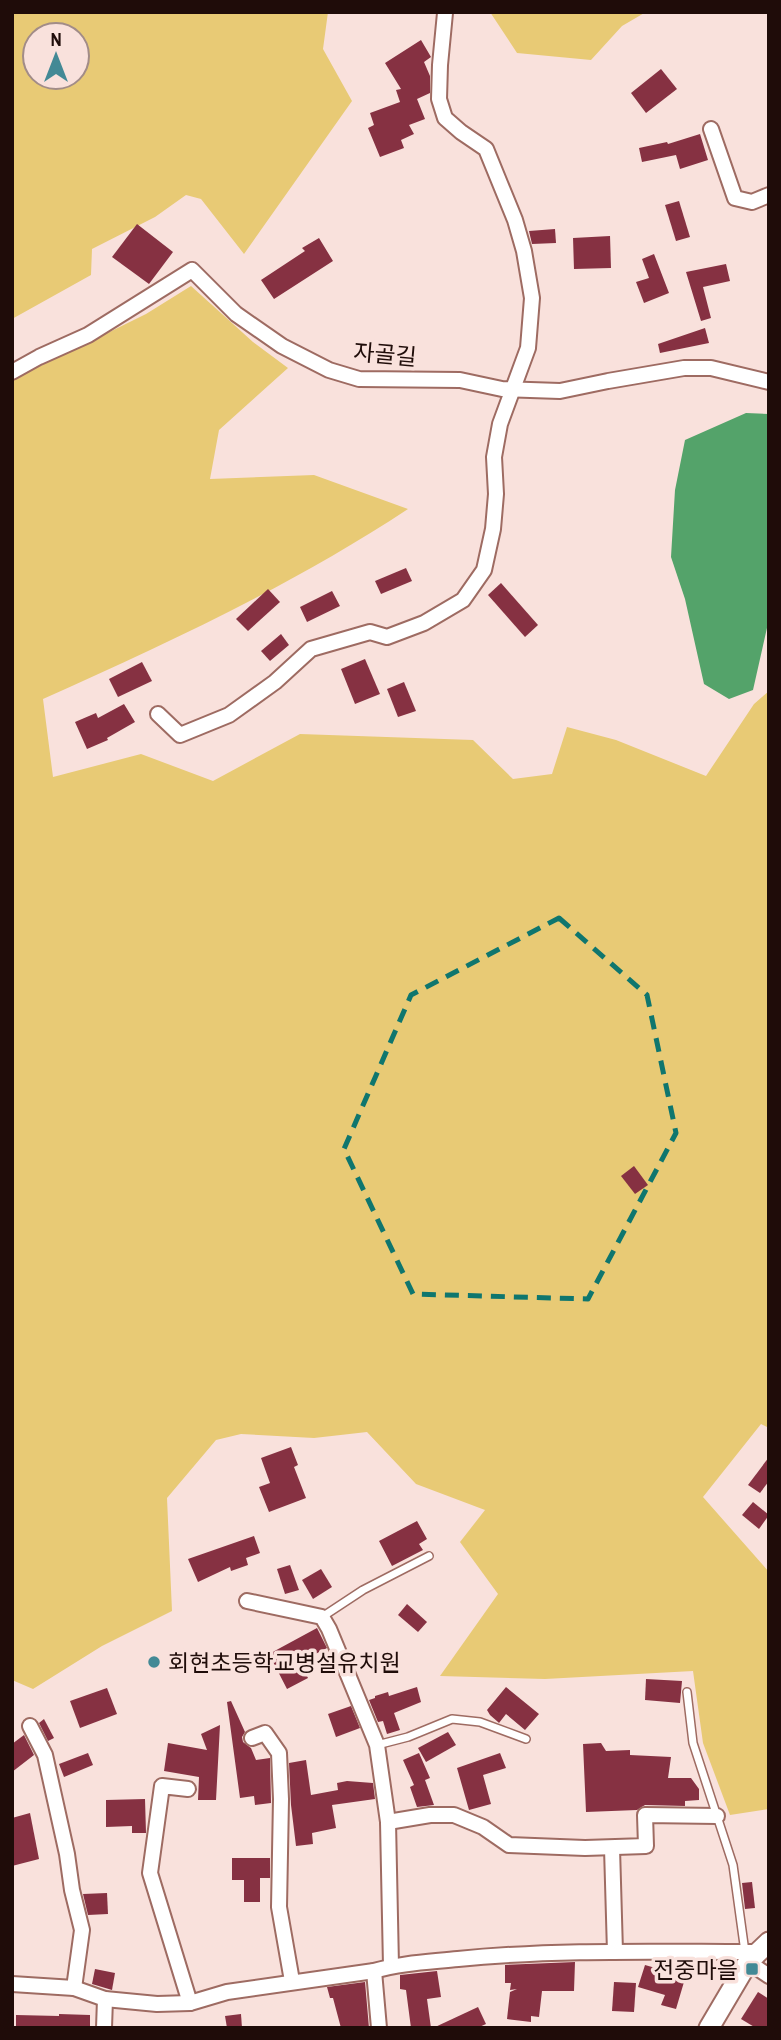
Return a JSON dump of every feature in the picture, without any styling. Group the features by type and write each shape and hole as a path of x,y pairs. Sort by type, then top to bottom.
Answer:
{"main road":[{"path":"709,2028 755,1952"}],"street":[{"path":"158,714 180,735 229,715 275,682 311,649 370,632 387,637 424,623 463,600 484,570 496,494 494,457 500,424 528,348 532,298 524,251 515,220 486,149 445,118 439,99 445,13"},
{"path":"711,129 735,198 752,202 769,195"},
{"name":"자골길","path":"12,372 88,335 192,270 236,314 282,346 330,370 359,379 460,380 502,389 560,391 684,368 711,368 769,382"},
{"path":"247,1601 322,1617 330,1629 377,1745 388,1822 391,1966"},
{"path":"30,1726 45,1755 82,1930 74,1988"},
{"path":"252,1738 265,1733 279,1752 279,1907 292,1981"},
{"path":"188,1789 162,1786 150,1873 190,2003"},
{"path":"388,1822 430,1815 454,1815 483,1827 509,1845 612,1848 646,1846 645,1815 717,1816"},
{"path":"612,1848 615,1952"},
{"path":"12,1984 74,1988 105,1999 157,2004 190,2003 227,1992 374,1971 391,1966 492,1955 615,1952 755,1952 769,1976"},
{"path":"374,1971 379,2028"},
{"path":"104,2028 105,1999"}],"lane":[{"path":"322,1617 363,1590 429,1556"},
{"path":"687,1692 693,1743 733,1865 755,1952"},
{"path":"377,1745 408,1737 452,1719 480,1722 526,1739"}],"highlighted area":[{"path":"559,918 647,995 676,1133 588,1299 413,1294 344,1149 411,995"}],"shaded area":[{"path":"12,12 328,12 323,49 352,101 244,254 201,199 186,195 155,217 92,249 91,275 12,319"},
{"path":"490,12 646,12 622,26 591,60 517,53"},
{"path":"191,286 253,342 288,368 219,430 210,479 314,475 408,509 275,588 43,699 53,777 141,754 213,781 300,734 473,740 513,779 552,774 567,727 616,740 706,776 754,704 769,691 769,1428 761,1424 703,1497 769,1572 769,1809 730,1815 703,1743 693,1671 545,1679 440,1676 498,1594 460,1542 485,1510 416,1484 367,1432 314,1438 241,1434 216,1440 167,1498 172,1611 102,1646 33,1689 12,1680 12,380 146,314"},
{"path":"746,413 769,414 769,619 753,690 729,699 704,684 685,599 671,557 675,490 685,440"}],"building":[{"path":"421,40 431,57 424,62 430,76 430,93 417,99 425,119 409,125 414,134 401,140 404,148 380,157 368,128 374,125 370,113 400,102 396,90 401,89 385,63"},
{"path":"661,69 677,89 646,113 631,93"},
{"path":"700,134 708,160 680,169 676,155 642,162 639,148 667,142 668,144"},
{"path":"679,201 690,237 676,241 665,205"},
{"path":"137,224 173,252 149,284 112,257"},
{"path":"555,229 556,243 532,244 529,231"},
{"path":"610,236 611,268 574,269 573,238"},
{"path":"319,238 333,261 274,299 261,280 305,251 302,248"},
{"path":"654,254 669,293 644,303 636,282 649,278 642,259"},
{"path":"726,264 730,281 703,287 711,318 701,321 686,272"},
{"path":"705,328 709,343 660,353 658,344"},
{"path":"406,568 412,581 381,594 375,581"},
{"path":"501,583 538,625 525,637 488,595"},
{"path":"268,589 280,602 248,631 236,619"},
{"path":"332,591 340,606 307,622 300,607"},
{"path":"281,634 289,645 270,661 261,651"},
{"path":"365,659 380,694 355,704 341,669"},
{"path":"142,662 152,681 118,697 109,679"},
{"path":"404,682 416,711 398,717 387,689"},
{"path":"124,704 135,722 107,738 108,740 87,749 75,722 96,713 98,718"},
{"path":"634,1166 648,1185 635,1194 621,1176"},
{"path":"291,1447 298,1465 294,1467 306,1498 269,1512 259,1487 270,1483 261,1458"},
{"path":"769,1457 769,1481 760,1493 748,1485"},
{"path":"753,1502 769,1515 759,1529 742,1515"},
{"path":"417,1521 427,1539 419,1544 423,1550 392,1566 379,1541"},
{"path":"254,1536 260,1553 246,1558 248,1565 231,1571 230,1567 198,1582 188,1559"},
{"path":"290,1565 299,1590 285,1594 277,1569"},
{"path":"321,1569 332,1587 313,1599 302,1580"},
{"path":"407,1604 427,1622 418,1632 398,1615"},
{"path":"317,1628 327,1648 300,1662 308,1678 287,1689 269,1654"},
{"path":"646,1679 682,1681 680,1703 645,1700"},
{"path":"417,1687 421,1702 394,1713 400,1730 387,1734 383,1721 378,1722 369,1700 388,1692 389,1696"},
{"path":"506,1687 539,1714 525,1730 506,1714 499,1723 487,1710"},
{"path":"107,1688 117,1714 80,1728 70,1701"},
{"path":"231,1701 245,1732 243,1742 251,1748 256,1760 270,1758 271,1803 255,1805 254,1796 240,1798 227,1702"},
{"path":"351,1706 360,1728 336,1737 328,1714"},
{"path":"44,1719 54,1738 48,1741 39,1723"},
{"path":"220,1725 216,1800 198,1800 199,1777 164,1771 168,1743 207,1750 201,1734"},
{"path":"448,1732 456,1745 426,1762 418,1748"},
{"path":"24,1735 34,1755 12,1772 12,1744"},
{"path":"601,1743 606,1751 630,1750 630,1755 671,1757 668,1778 691,1778 699,1789 699,1800 685,1801 685,1806 645,1805 637,1810 586,1812 583,1744"},
{"path":"88,1753 93,1765 64,1777 59,1764"},
{"path":"419,1753 430,1778 425,1780 434,1805 417,1807 410,1787 414,1785 403,1760"},
{"path":"500,1753 506,1768 483,1775 491,1804 469,1810 457,1768"},
{"path":"306,1760 311,1795 338,1790 337,1783 347,1781 373,1783 375,1799 332,1805 336,1828 312,1833 313,1844 296,1846 289,1763"},
{"path":"145,1799 146,1833 132,1833 132,1826 106,1827 106,1800"},
{"path":"30,1813 39,1859 12,1866 12,1818"},
{"path":"232,1858 270,1858 270,1878 260,1878 260,1902 244,1902 244,1880 232,1880"},
{"path":"752,1882 755,1908 745,1909 742,1883"},
{"path":"107,1893 108,1914 88,1915 83,1894"},
{"path":"575,1962 574,1991 542,1991 539,2017 531,2016 531,2022 507,2019 510,1992 517,1989 510,1990 511,1983 505,1983 505,1965"},
{"path":"645,1965 673,1973 671,1978 684,1982 676,2009 661,2005 665,1995 638,1987"},
{"path":"95,1969 115,1973 112,1990 92,1984"},
{"path":"437,1971 441,1997 427,1999 431,2028 411,2028 406,1990 400,1989 400,1975"},
{"path":"365,1982 369,2028 341,2028 333,1998 330,1998 327,1987"},
{"path":"614,1982 636,1983 634,2012 612,2011"},
{"path":"758,1992 769,1999 769,2028 756,2028 741,2019"},
{"path":"478,2007 486,2024 477,2028 433,2028"},
{"path":"241,2014 242,2028 227,2028 225,2016"},
{"path":"16,2015 90,2015 90,2028 16,2027"}],"place":[{"name":"회현초등학교병설유치원","path":"154,1662"},
{"name":"전중마을","path":"752,1969"}]}
